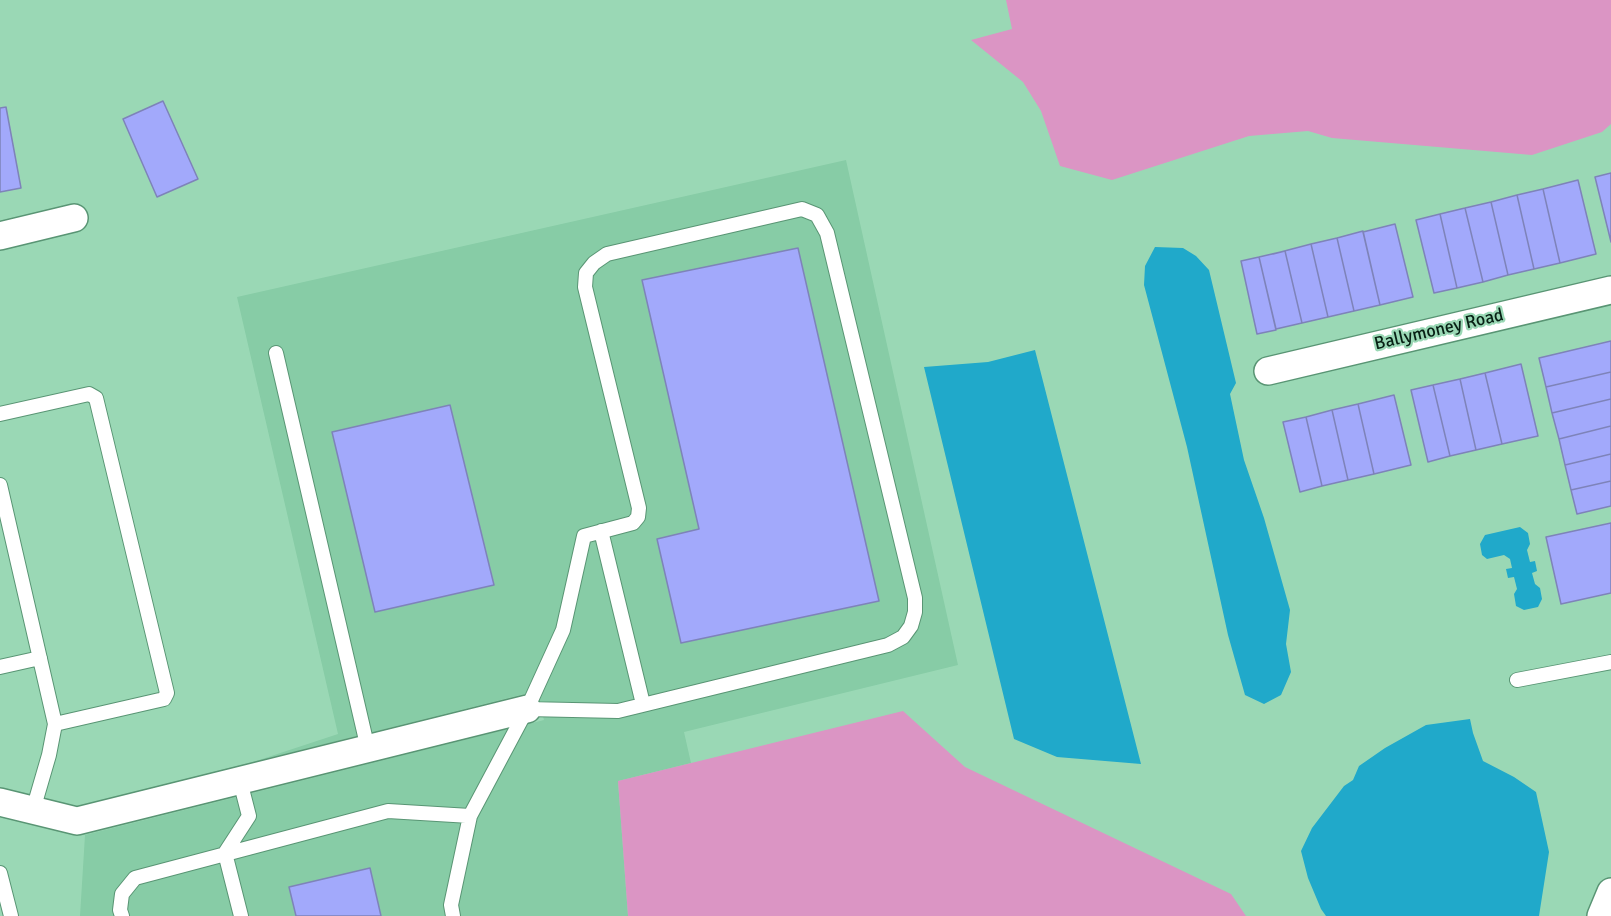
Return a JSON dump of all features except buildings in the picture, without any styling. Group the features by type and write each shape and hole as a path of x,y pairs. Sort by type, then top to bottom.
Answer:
{"street":[{"path":"0,236 74,218"},
{"name":"Ballymoney Road","path":"1268,371 1611,290"},
{"path":"0,802 77,821 527,709"},
{"path":"1601,916 1611,892"}],"lane":[{"path":"453,916 452,905 470,816 527,709 563,630 584,536 633,523 638,517 639,508 585,287 586,273 594,263 607,254 802,209 817,215 827,233 915,598 915,612 911,626 903,637 888,645 618,711 527,709"},
{"path":"276,353 368,748"},
{"path":"0,414 89,394 96,398 167,693 164,699 56,724"},
{"path":"0,485 56,724 33,810"},
{"path":"601,531 643,704"},
{"path":"0,667 40,658"},
{"path":"1517,680 1611,662"},
{"path":"240,781 249,816 225,853 241,916"},
{"path":"122,916 120,910 122,894 135,878 388,812 470,816"},
{"path":"0,873 11,916"}],"shaded area":[{"path":"1006,0 1611,0 1611,124 1602,132 1532,155 1332,138 1308,131 1249,136 1112,180 1060,166 1041,111 1023,82 971,40 1012,29"},
{"path":"846,160 958,665 684,732 691,763 618,781 628,916 80,916 85,835 544,720 536,691 253,762 338,734 237,297"},
{"path":"903,711 965,767 1231,894 1246,916 628,916 618,781"}],"water":[{"path":"1155,247 1183,248 1196,256 1209,270 1236,383 1230,394 1244,460 1264,518 1290,610 1286,644 1291,672 1281,695 1264,704 1245,695 1228,635 1187,447 1144,285 1145,266"},
{"path":"1035,350 1141,764 1057,757 1014,739 924,367 988,362"},
{"path":"1520,527 1528,533 1530,544 1527,550 1530,562 1535,561 1537,571 1532,573 1535,584 1540,588 1542,599 1538,607 1524,610 1516,606 1514,594 1517,589 1514,577 1508,578 1506,569 1512,568 1510,559 1504,555 1487,559 1482,555 1480,544 1485,535"},
{"path":"1470,719 1483,761 1514,777 1536,792 1549,852 1539,916 1326,916 1308,878 1301,851 1312,828 1344,786 1353,780 1359,766 1385,748 1426,725"}]}
